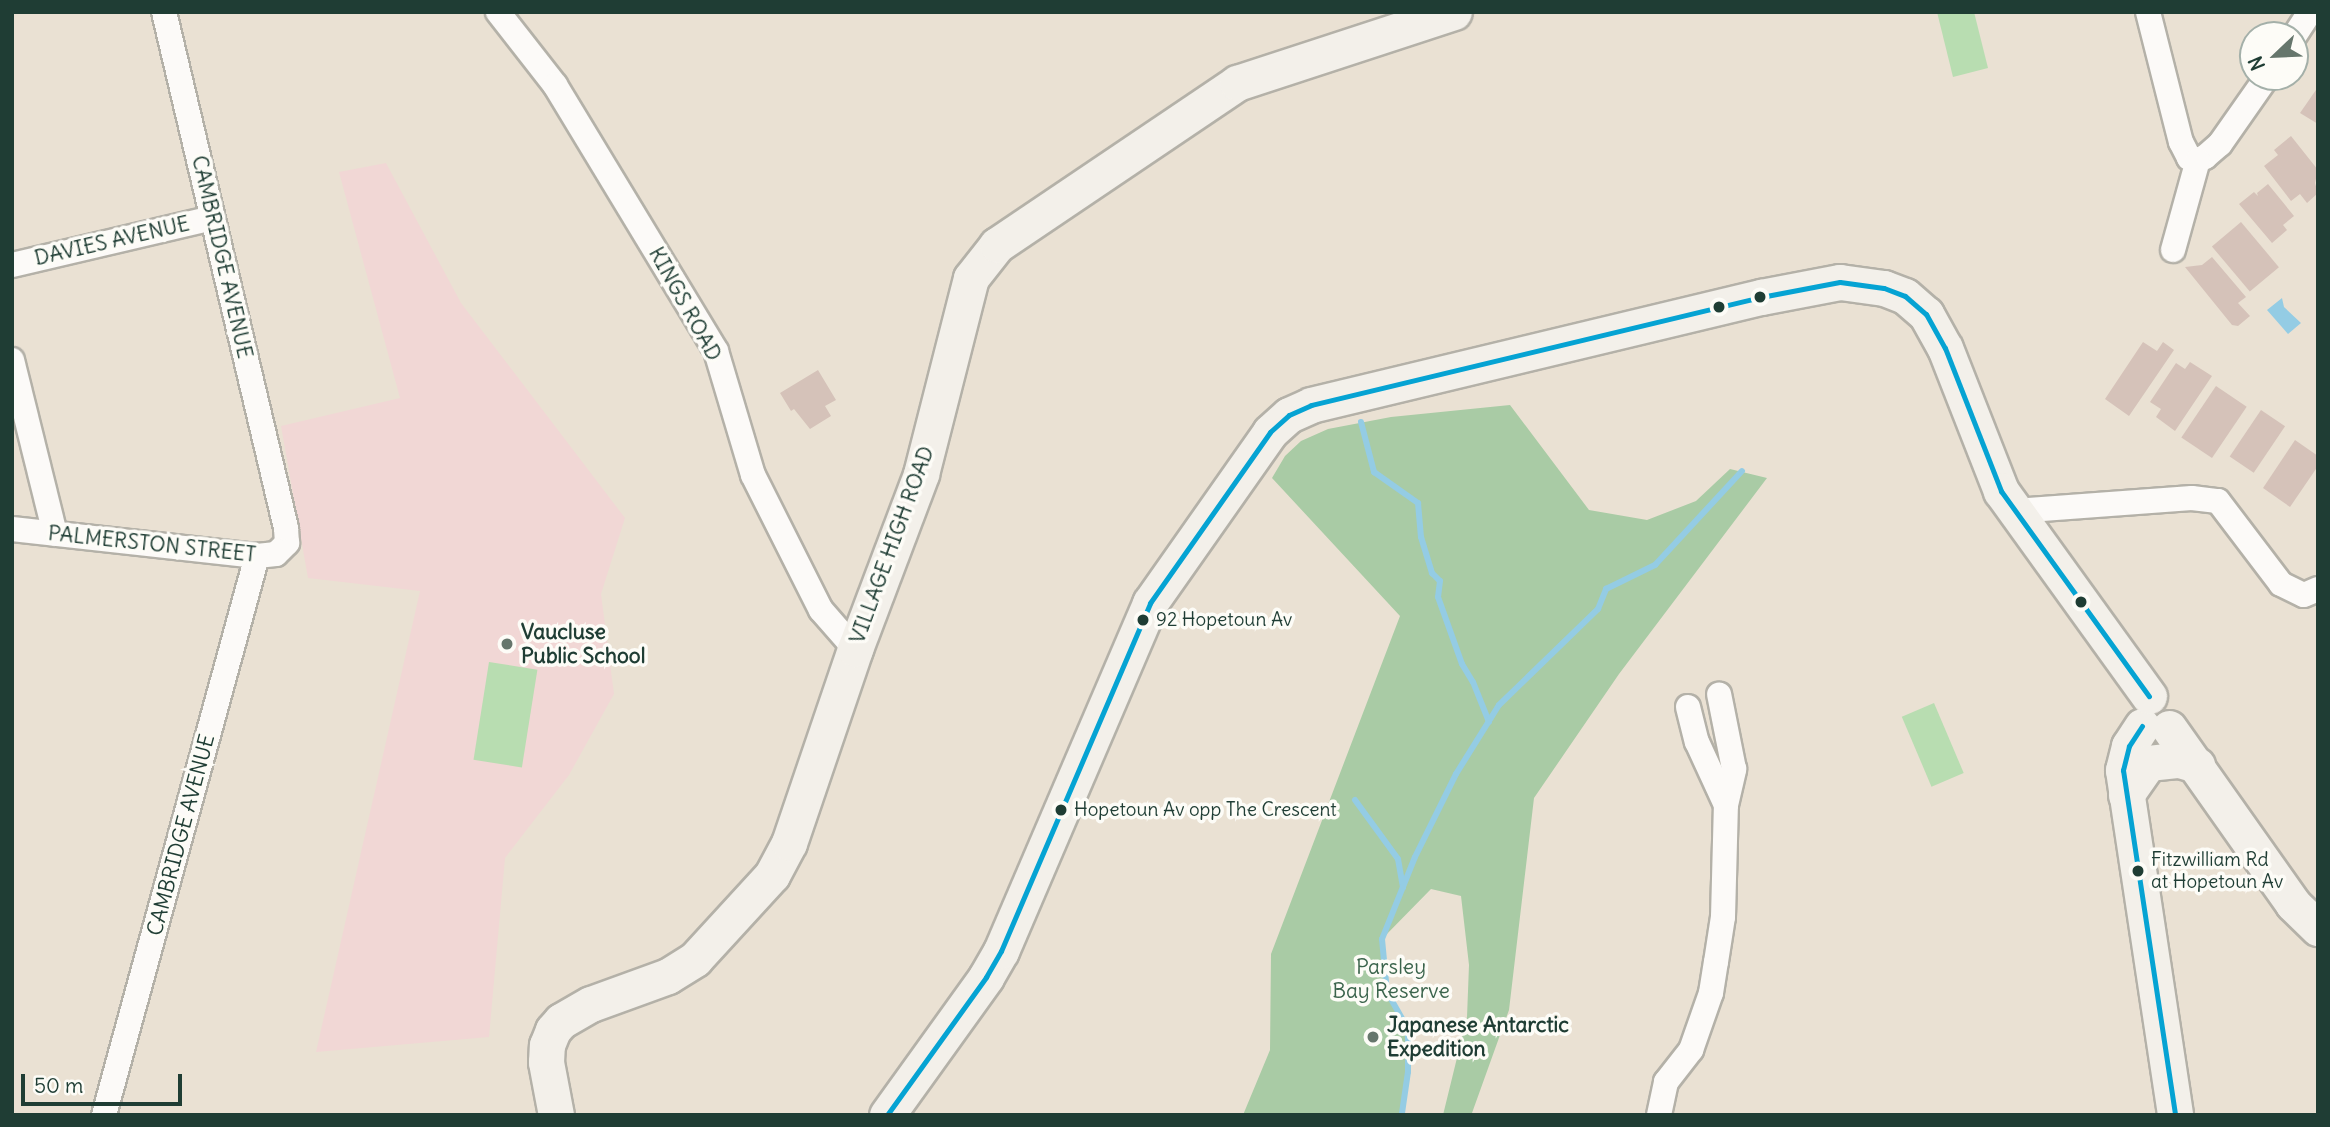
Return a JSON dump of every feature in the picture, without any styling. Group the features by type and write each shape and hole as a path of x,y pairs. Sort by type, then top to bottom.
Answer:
{"street":[{"name":"CAMBRIDGE AVENUE","path":"164,12 286,528 287,543"},
{"name":"KINGS ROAD","path":"498,12 555,85 716,351 753,475 821,610 855,649"},
{"name":"VILLAGE HIGH ROAD","path":"556,1115 546,1062 547,1045 553,1030 561,1021 591,1004 668,976 695,959 772,875 789,844 855,649 921,474 971,278 997,245 1237,83 1454,12"},
{"path":"2148,12 2184,152 2189,158 2198,160"},
{"path":"2173,250 2198,160 2211,152 2230,132 2258,91"},
{"name":"DAVIES AVENUE","path":"12,265 212,218"},
{"path":"887,1115 986,977 1001,951 1150,603 1270,432 1299,409 1762,296 1839,282 1860,283 1905,296 1926,314 1945,348 1991,472 2015,511 2153,717 2197,765 2293,904 2318,928"},
{"path":"12,360 55,534"},
{"path":"2015,511 2192,498 2218,501 2281,584 2304,595 2318,589"},
{"name":"PALMERSTON STREET","path":"12,529 257,556 276,554 287,543"},
{"name":"CAMBRIDGE AVENUE","path":"104,1115 257,556"},
{"path":"1659,1115 1665,1082 1691,1050 1711,993 1723,916 1727,805 1734,769 1719,694"},
{"path":"1688,707 1697,742 1727,805"},
{"path":"2153,717 2126,755 2123,770 2175,1115"},
{"path":"2126,794 2148,763 2179,760 2197,765"}],"shaded area":[{"name":"Vaucluse Public School","path":"386,163 461,303 625,518 601,594 614,694 569,775 505,858 489,1037 316,1052 420,591 308,578 281,426 400,398 339,172"}],"green space":[{"path":"1937,12 1974,12 1988,68 1953,77"},
{"name":"Parsley Bay Reserve","path":"1510,405 1589,510 1647,520 1696,501 1730,469 1767,478 1619,674 1534,798 1509,1010 1472,1113 1443,1115 1467,1017 1469,965 1461,896 1431,889 1382,939 1387,992 1408,1029 1408,1072 1402,1113 1243,1115 1270,1050 1271,954 1400,616 1272,478 1285,456 1301,441 1328,429 1391,417"},
{"path":"489,662 537,670 522,767 474,760"},
{"path":"1934,703 1964,773 1931,787 1902,717"}],"water":[{"path":"2282,298 2284,307 2301,323 2288,334 2267,310"}],"building":[{"path":"2318,87 2318,124 2300,113"},
{"path":"2291,136 2318,170 2315,183 2318,193 2307,203 2300,194 2291,201 2264,166 2278,155 2274,150"},
{"path":"2268,184 2294,216 2283,225 2287,230 2272,243 2239,204 2254,192 2258,196 2257,193"},
{"path":"2241,222 2279,267 2250,292 2212,246"},
{"path":"2212,257 2246,297 2238,303 2250,316 2238,326 2232,325 2185,267 2202,265"},
{"path":"2143,342 2157,351 2163,342 2174,350 2129,416 2105,399"},
{"path":"2190,362 2212,376 2175,431 2156,417 2161,409 2150,402 2176,363 2185,369"},
{"path":"818,370 836,400 825,406 831,416 810,429 794,409 791,411 780,393"},
{"path":"2216,386 2247,407 2212,458 2181,437"},
{"path":"2261,410 2285,426 2254,473 2230,456"},
{"path":"2295,440 2318,456 2318,466 2290,507 2263,488"}],"waterway":[{"path":"1361,422 1374,472 1418,503 1421,537 1432,573 1440,581 1438,597 1462,664 1473,682 1489,722"},
{"path":"1402,1113 1408,1072 1408,1029 1387,992 1382,939 1415,857 1456,774 1499,705 1598,609 1606,589 1655,565 1742,471"},
{"path":"1355,800 1398,859 1403,888"}],"transit line":[{"path":"887,1115 986,977 1001,951 1150,603 1270,432 1289,415 1311,405 1761,297 1840,282 1884,288 1905,296 1926,314 1945,348 2001,491 2149,696"},
{"path":"2142,726 2129,746 2123,770 2175,1115"}],"place":[{"name":"92 Hopetoun Av","path":"1143,620"},
{"name":"Vaucluse Public School","path":"507,644"},
{"name":"Hopetoun Av opp The Crescent","path":"1061,810"},
{"name":"Fitzwilliam Rd at Hopetoun Av","path":"2138,871"},
{"name":"Japanese Antarctic Expedition","path":"1373,1037"}]}
